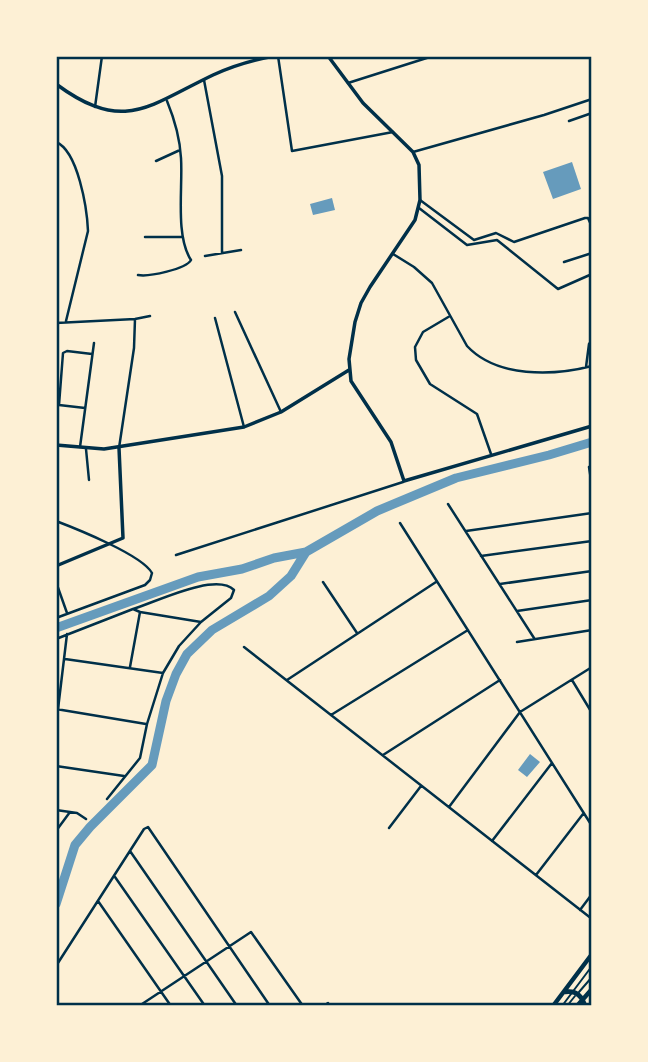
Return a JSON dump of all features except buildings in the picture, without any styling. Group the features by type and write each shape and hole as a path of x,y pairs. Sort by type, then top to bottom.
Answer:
{"main road":[{"path":"553,1006 592,954"},
{"path":"577,1006 592,989"},
{"path":"564,992 575,992 583,999 585,1006"}],"street":[{"path":"95,107 102,56"},
{"path":"56,84 77,99 95,107 121,111 139,110 167,101 204,80 246,63 276,56 292,151 393,132"},
{"path":"328,56 363,103 413,152 421,176 419,208 407,234 361,303 353,334 349,370 354,389 391,442 404,481"},
{"path":"348,83 433,56"},
{"path":"204,80 222,176 222,253"},
{"path":"413,152 592,99"},
{"path":"138,275 190,264 191,260 183,237 180,150 167,101"},
{"path":"569,121 592,113"},
{"path":"56,142 63,145 73,160 88,217 88,231 66,321"},
{"path":"156,162 180,150"},
{"path":"420,200 474,240 496,233 514,242 584,218 589,218 592,224"},
{"path":"419,208 467,245 496,240 558,289 592,274"},
{"path":"145,237 183,237"},
{"path":"205,256 241,250"},
{"path":"564,262 592,253"},
{"path":"393,254 432,283 456,329 474,353 497,365 522,371 547,372 592,366"},
{"path":"235,312 281,412"},
{"path":"56,323 150,316"},
{"path":"450,316 423,332 415,347 416,360 430,384 477,414 491,454"},
{"path":"215,318 244,427"},
{"path":"56,566 120,541 124,536 119,447 134,348 135,319"},
{"path":"586,367 592,340"},
{"path":"80,448 94,343"},
{"path":"85,408 59,405 63,353 67,351 92,354"},
{"path":"56,445 80,448 119,447 244,427 281,412 349,370"},
{"path":"176,555 491,454 592,426"},
{"path":"86,448 89,480"},
{"path":"589,467 592,486"},
{"path":"448,504 534,638"},
{"path":"466,531 592,513"},
{"path":"56,521 110,545 150,569 152,577 145,584 56,618"},
{"path":"400,523 592,826"},
{"path":"481,556 592,541"},
{"path":"500,584 592,571"},
{"path":"287,680 437,581"},
{"path":"56,582 67,613"},
{"path":"323,582 357,633"},
{"path":"56,639 199,586 221,584 232,588 234,594 178,646 163,673 139,758 107,799"},
{"path":"517,611 592,600"},
{"path":"134,608 140,612 201,622"},
{"path":"130,667 140,612"},
{"path":"331,715 469,630"},
{"path":"517,642 592,630"},
{"path":"67,634 57,709 147,724"},
{"path":"244,647 592,919"},
{"path":"65,659 163,673"},
{"path":"449,807 520,712 592,667"},
{"path":"383,755 500,680"},
{"path":"572,680 592,713"},
{"path":"492,841 552,763"},
{"path":"56,766 124,776"},
{"path":"389,828 422,786"},
{"path":"56,810 77,813 86,819"},
{"path":"56,831 70,812"},
{"path":"536,875 584,813"},
{"path":"56,966 144,829 148,827 271,1006"},
{"path":"130,851 237,1006"},
{"path":"115,876 205,1006"},
{"path":"580,909 592,894"},
{"path":"98,901 171,1006"},
{"path":"139,1006 251,932 303,1006"},
{"path":"323,1006 328,1003"}],"lane":[{"path":"567,1006 592,966"},
{"path":"562,1006 592,977"}],"water":[{"path":"572,162 581,189 553,199 543,172"},
{"path":"332,198 335,210 313,215 310,204"},
{"path":"530,754 540,762 527,777 518,770"}],"waterway":[{"path":"56,904 75,845 152,765 166,701 176,674 187,654 212,630 269,596 291,576 306,552 377,511 456,478 592,442"},
{"path":"56,628 198,577 242,569 274,558 306,552"}]}
